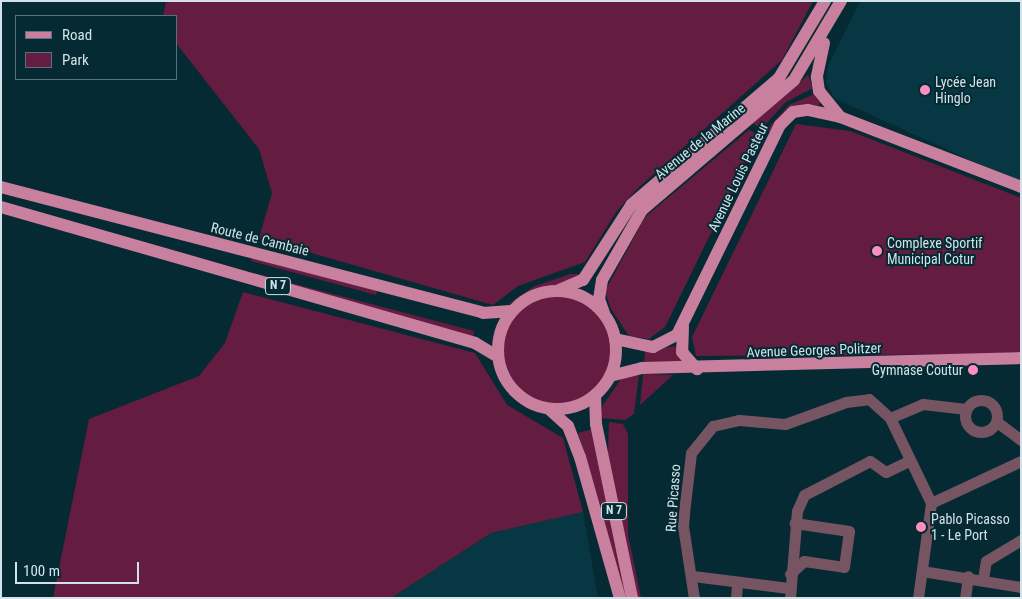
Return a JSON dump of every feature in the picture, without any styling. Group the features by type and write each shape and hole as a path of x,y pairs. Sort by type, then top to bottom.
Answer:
{"main road":[{"name":"Avenue de la Marine","path":"558,290 583,280 632,204 779,78 826,1"},
{"name":"Avenue de la Marine","path":"604,313 599,293 602,280 642,210 794,80 830,25 841,1"},
{"path":"830,25 817,77 827,106 840,117"},
{"name":"Avenue Louis Pasteur","path":"615,339 644,346 665,345 684,322 786,117 801,110 840,117 1021,187"},
{"name":"Route de Cambaie","path":"1,187 483,313 512,311"},
{"name":"N 7","path":"1,207 475,343 498,357"},
{"path":"558,290 584,297 604,313 615,339 610,376 595,395 569,408 549,408 523,398 511,387 498,357 500,334 512,311 525,299 558,290"},
{"path":"684,322 682,352 696,369"},
{"name":"Avenue Georges Politzer","path":"610,376 642,368 696,369 1021,358"},
{"name":"N 7","path":"595,395 596,424 632,598"},
{"name":"N 7","path":"549,408 568,426 580,457 620,598"}],"street":[{"name":"Rue Picasso","path":"693,576 687,565 683,526 691,453 713,426 739,420 785,424 846,402 869,399 890,418 909,461 931,502"},
{"path":"974,401 990,402 997,410 997,422 985,432 975,431 965,419 966,409 974,401"},
{"path":"890,418 924,404 966,409"},
{"path":"997,422 1021,440"},
{"path":"694,598 693,576 789,593 795,523 800,500 811,489 870,462 886,472 909,461"},
{"path":"918,598 931,502 1021,461"},
{"path":"790,574 804,561 844,567 850,531 795,523"},
{"path":"984,579 986,561 1021,540"},
{"path":"922,571 968,576 1021,587"},
{"path":"965,598 968,576"},
{"path":"736,598 737,583"}],"shaded area":[{"name":"Lycée Jean Hinglo","path":"860,1 1021,1 1021,183 834,98 826,82 828,66"},
{"path":"583,512 598,598 391,598 491,533"}],"green space":[{"path":"166,1 813,1 782,60 638,188 616,212 585,262 518,286 493,305 259,238 272,193 259,149 178,46 178,15 163,15"},
{"path":"808,75 813,88 786,102 761,129 752,123"},
{"path":"817,93 821,102 817,108 807,106 772,133 766,130 789,105"},
{"name":"Complexe Sportif Municipal Cotur","path":"796,124 850,131 1021,198 1021,354 696,356 692,337"},
{"path":"749,130 759,135 665,327 649,339 629,336 611,309 605,291 645,217"},
{"path":"253,256 377,290 376,295 251,261"},
{"path":"249,272 474,331 473,337"},
{"path":"570,274 582,274 565,284 534,289 502,308 533,287"},
{"path":"243,292 475,353 507,405 563,438 583,512 491,533 391,598 53,598 89,419 199,376 225,343"},
{"path":"558,294 579,299 597,310 608,328 613,349 608,370 597,388 579,399 558,404 537,399 519,388 508,370 503,349 508,328 519,310 537,299"},
{"path":"678,346 683,363 644,364 645,350"},
{"path":"643,374 673,375 640,405"},
{"path":"639,375 634,414 625,420 600,418 603,405 623,376"},
{"path":"609,422 623,424 628,434 628,534 641,598 636,598 608,454"},
{"path":"593,429 623,567 625,598 578,433"}],"place":[{"name":"Lycée Jean Hinglo","path":"925,90"},
{"name":"Complexe Sportif Municipal Cotur","path":"877,251"},
{"name":"Gymnase Coutur","path":"973,370"},
{"name":"Pablo Picasso 1 - Le Port","path":"921,527"}]}
